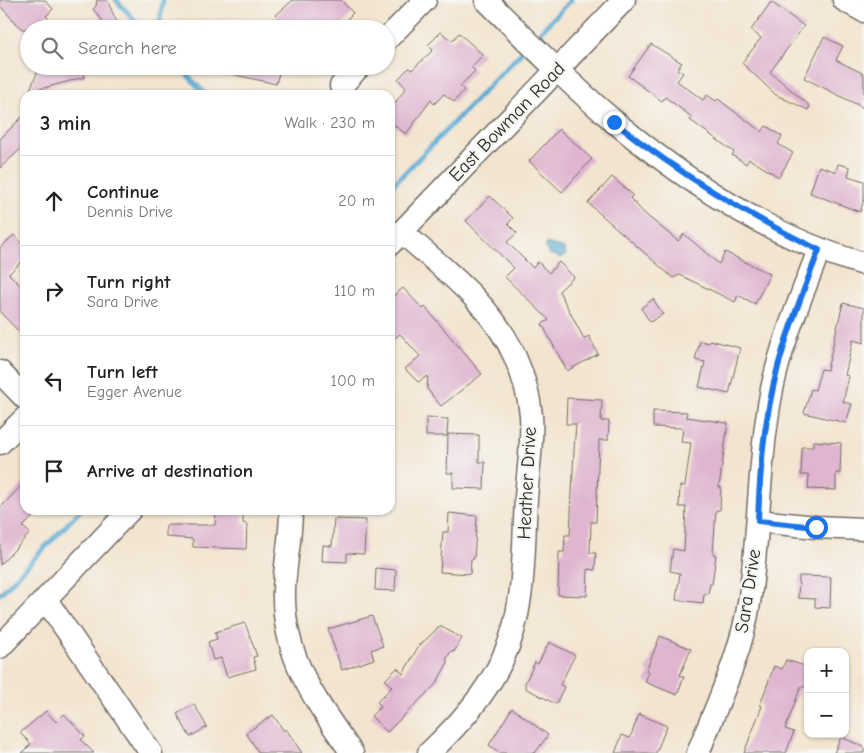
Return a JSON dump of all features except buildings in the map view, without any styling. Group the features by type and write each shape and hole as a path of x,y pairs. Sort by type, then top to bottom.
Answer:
{"street":[{"path":"395,31 425,0"},
{"path":"486,0 614,122 662,159 712,193 764,224 819,250 864,264"},
{"name":"East Bowman Road","path":"396,238 624,0"},
{"path":"844,0 864,10"},
{"path":"341,86 351,75"},
{"name":"Heather Drive","path":"396,238 482,306 501,330 515,356 525,384 530,414 520,591 513,630 504,657 490,682 473,705 429,753"},
{"name":"Sara Drive","path":"698,753 736,658 743,632 749,604 758,521 762,449 773,387 784,344 819,250"},
{"path":"0,372 20,393"},
{"path":"0,443 20,423"},
{"path":"0,647 125,515"},
{"path":"291,515 284,591 288,636 297,665 310,692 352,753"},
{"path":"758,521 816,527 864,529"},
{"path":"46,600 151,753"}],"water":[{"path":"547,243 564,248 566,255 561,258 549,254 545,248"}],"waterway":[{"path":"116,0 135,20"},
{"path":"160,20 163,0"},
{"path":"540,32 571,0"},
{"path":"395,183 521,53"},
{"path":"187,75 201,90"},
{"path":"0,594 76,515"}],"route":[{"path":"614,122 662,159 712,193 764,224 819,250 784,344 773,387 764,431 758,521 816,527"}]}
